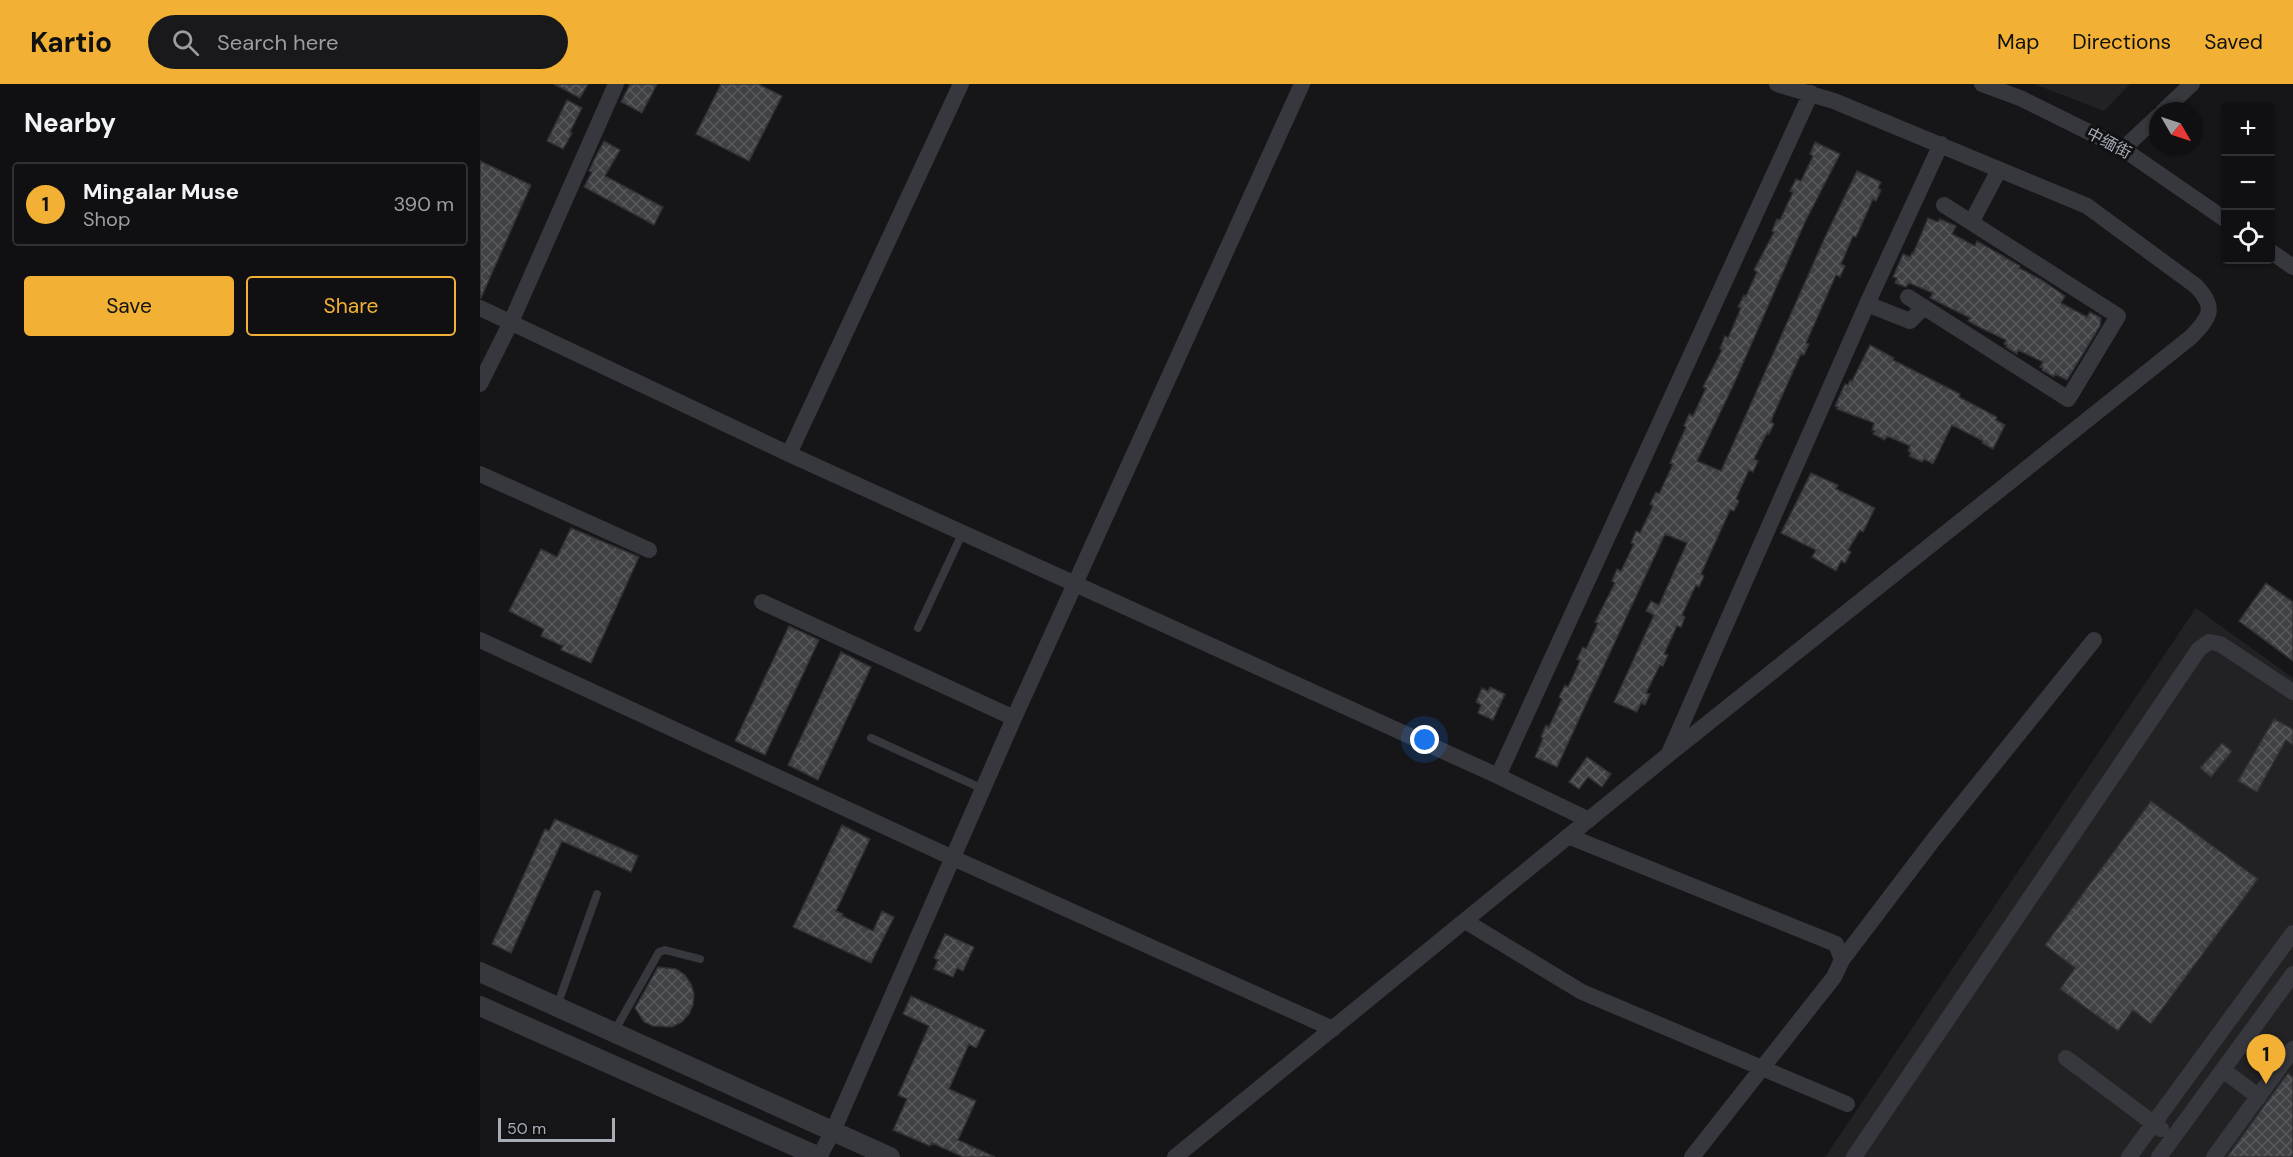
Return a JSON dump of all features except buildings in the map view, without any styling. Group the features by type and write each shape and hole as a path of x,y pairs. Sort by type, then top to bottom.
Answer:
{"street":[{"path":"480,384 512,322 616,84"},
{"path":"789,454 961,84"},
{"path":"480,1006 819,1157 833,1131 1014,718 1302,84"},
{"path":"1175,1157 1668,755 2191,337 2202,325 2210,311 2207,297 2196,286 2087,206 1941,144 1811,93 1776,84"},
{"name":"中缅街","path":"1982,84 2020,98 2123,149 2221,217"},
{"path":"2173,102 2192,84"},
{"path":"1498,776 1811,93"},
{"path":"2123,149 2149,124"},
{"path":"1668,755 1867,304 1941,144"},
{"path":"1971,221 1999,170"},
{"path":"1908,297 2068,399 2118,316 1944,205"},
{"path":"2275,254 2293,267"},
{"path":"1867,304 1910,321 1924,307"},
{"path":"480,308 962,534 1498,776 1589,820"},
{"path":"480,474 649,550"},
{"path":"762,602 1014,718"},
{"path":"480,640 953,858 1334,1029"},
{"path":"1692,1157 1833,977 1842,960 1934,839 2094,640"},
{"path":"1854,1157 2199,649 2209,642 2220,644 2293,692"},
{"path":"1568,836 1836,944 1842,960"},
{"path":"1465,921 1582,992 1846,1104"},
{"path":"2129,1157 2293,933"},
{"path":"480,972 890,1157"},
{"path":"2159,1157 2293,974"},
{"path":"615,1066 621,1036"},
{"path":"2214,1157 2293,1049"},
{"path":"2066,1058 2173,1138"},
{"path":"2223,1070 2259,1097"}],"lane":[{"path":"918,628 962,534"},
{"path":"871,738 983,789"},
{"path":"556,1007 597,894"},
{"path":"621,1036 658,952 665,950 700,959"}],"shaded area":[{"path":"2034,84 2130,84 2104,111"},
{"path":"2196,608 2293,678 2293,1157 1825,1157"}],"place":[{"name":"Mingalar Muse","path":"2266,1084"}]}
